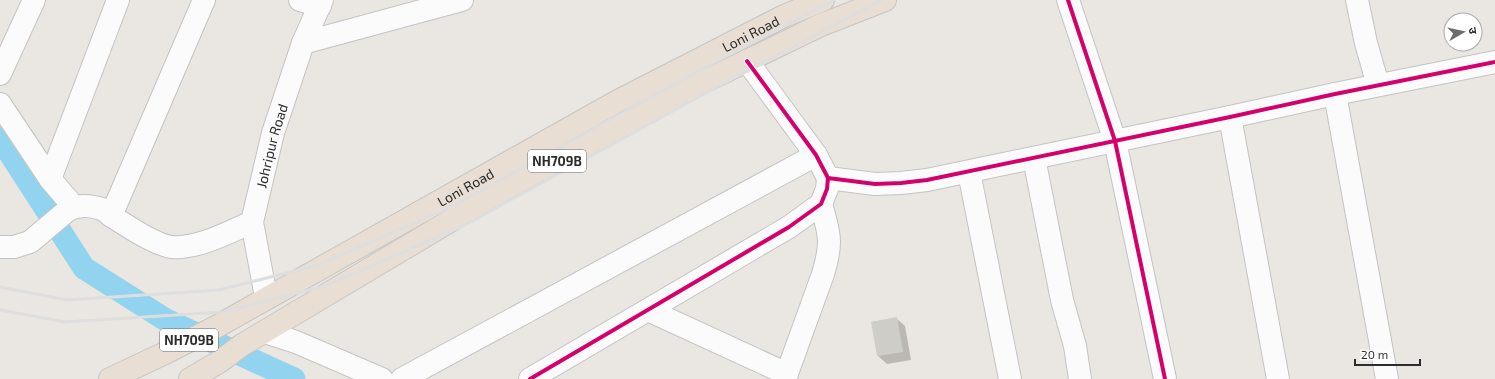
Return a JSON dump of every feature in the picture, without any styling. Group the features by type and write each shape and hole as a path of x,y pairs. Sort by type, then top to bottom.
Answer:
{"highway":[{"name":"Loni Road","path":"110,379 216,327 266,297 616,102 784,16 823,0"},
{"name":"Loni Road","path":"195,378 242,345 492,196 689,89 820,25 885,0"},
{"path":"452,194 464,213"}],"street":[{"path":"0,74 34,0"},
{"path":"50,179 118,0"},
{"path":"111,216 204,0"},
{"path":"304,43 462,0"},
{"path":"1068,0 1115,141 1165,379"},
{"path":"1358,0 1366,43 1378,85"},
{"name":"Johripur Road","path":"266,297 252,222 273,134 304,43 314,2"},
{"path":"530,379 789,227 821,204 828,189 828,178 816,155 747,61"},
{"path":"828,178 875,184 901,183 969,172 1378,85 1495,62"},
{"path":"1335,94 1387,379"},
{"path":"0,104 71,209"},
{"path":"1230,117 1278,379"},
{"path":"402,379 816,155"},
{"path":"1034,158 1062,300 1074,346 1080,379"},
{"path":"969,172 1010,379"},
{"path":"648,310 786,376 827,260 829,242 821,204"},
{"path":"0,247 14,247 30,242 71,209 83,205 102,209 111,216 157,243 172,247 200,243 252,222"},
{"path":"265,332 296,342 382,379"}],"building":[{"path":"897,317 903,352 877,356 871,322"}],"waterway":[{"path":"0,138 84,268 166,320 294,379"}],"railway":[{"path":"0,287 67,300 219,290 318,265 455,205 715,62 834,0"},
{"path":"0,310 65,322 223,312 325,286 465,225 726,82 882,0"}],"cycle path":[{"path":"1068,0 1115,141 1165,379"},
{"path":"530,379 789,227 821,204 827,189 828,178 816,155 747,61"},
{"path":"828,178 875,184 927,180 1335,94 1495,62"}]}
